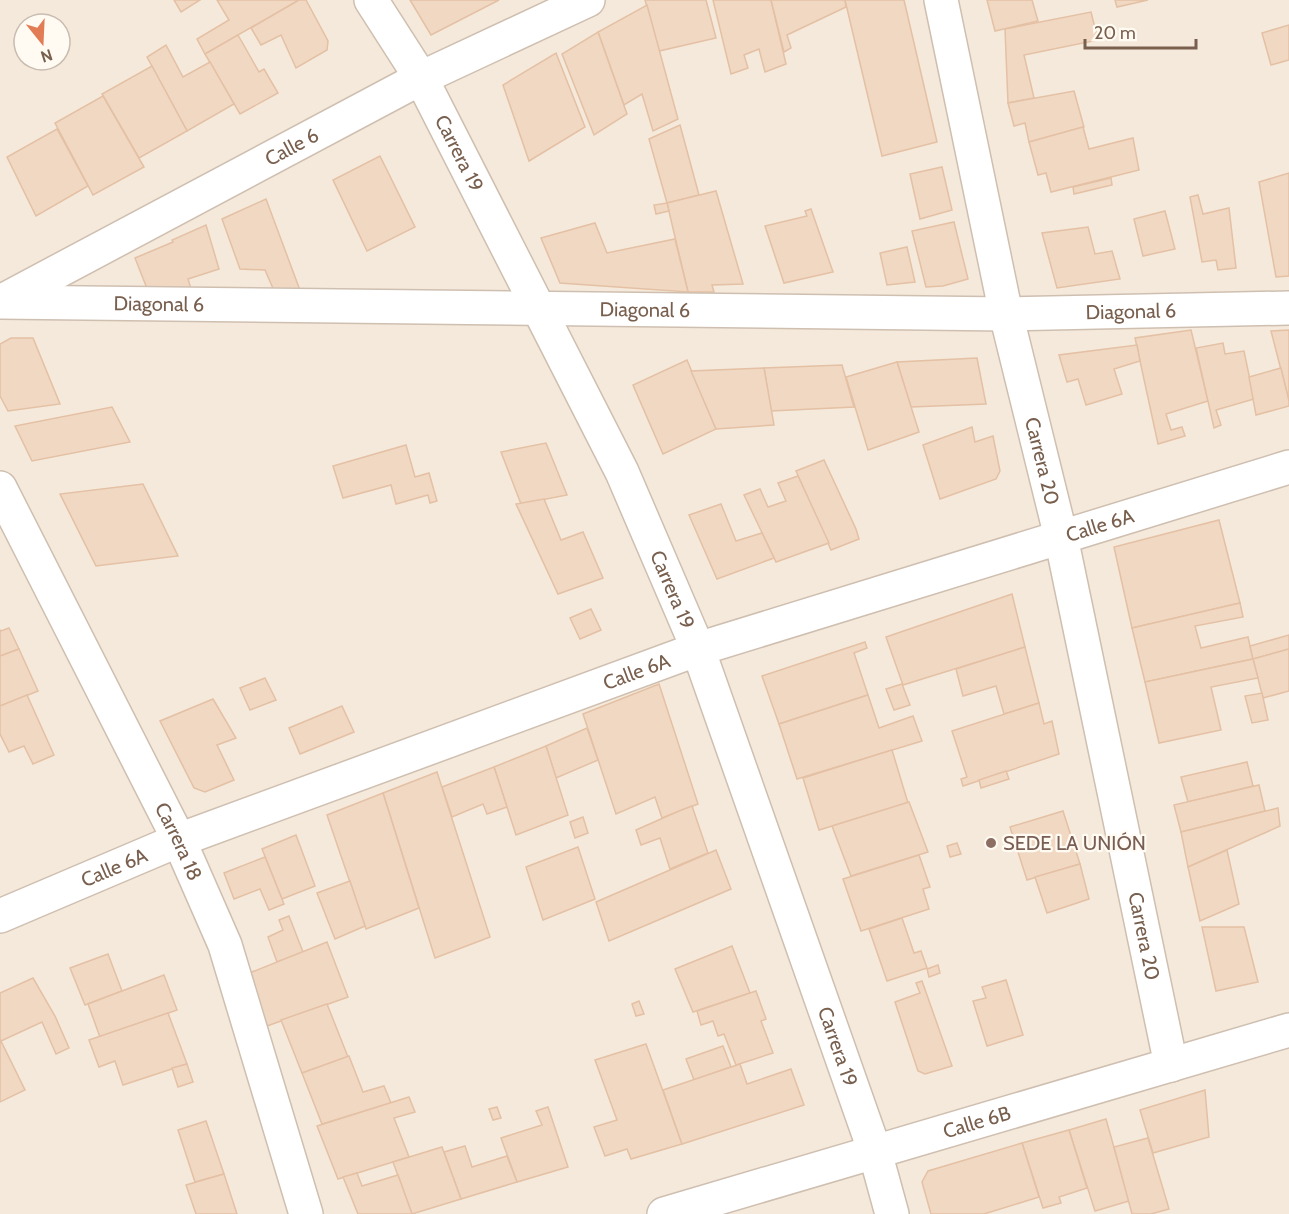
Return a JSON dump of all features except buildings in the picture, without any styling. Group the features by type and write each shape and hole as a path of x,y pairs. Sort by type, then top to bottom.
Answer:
{"street":[{"name":"Carrera 19","path":"371,0 421,78 622,472 698,649 875,1152 892,1214"},
{"name":"Calle 6","path":"0,302 421,78 588,0"},
{"name":"Carrera 20","path":"941,0 1006,314 1061,537 1171,1065"},
{"name":"Diagonal 6","path":"0,302 1006,314 1289,308"},
{"name":"Calle 6A","path":"0,916 179,840 698,649 1289,467"},
{"name":"Carrera 18","path":"0,488 179,840 225,945 306,1214"},
{"name":"Calle 6B","path":"664,1214 1289,1030"}],"shaded area":[{"path":"0,0 1289,0 1289,1214 0,1214"}],"place":[{"name":"SEDE LA UNIÓN","path":"991,843"}]}
